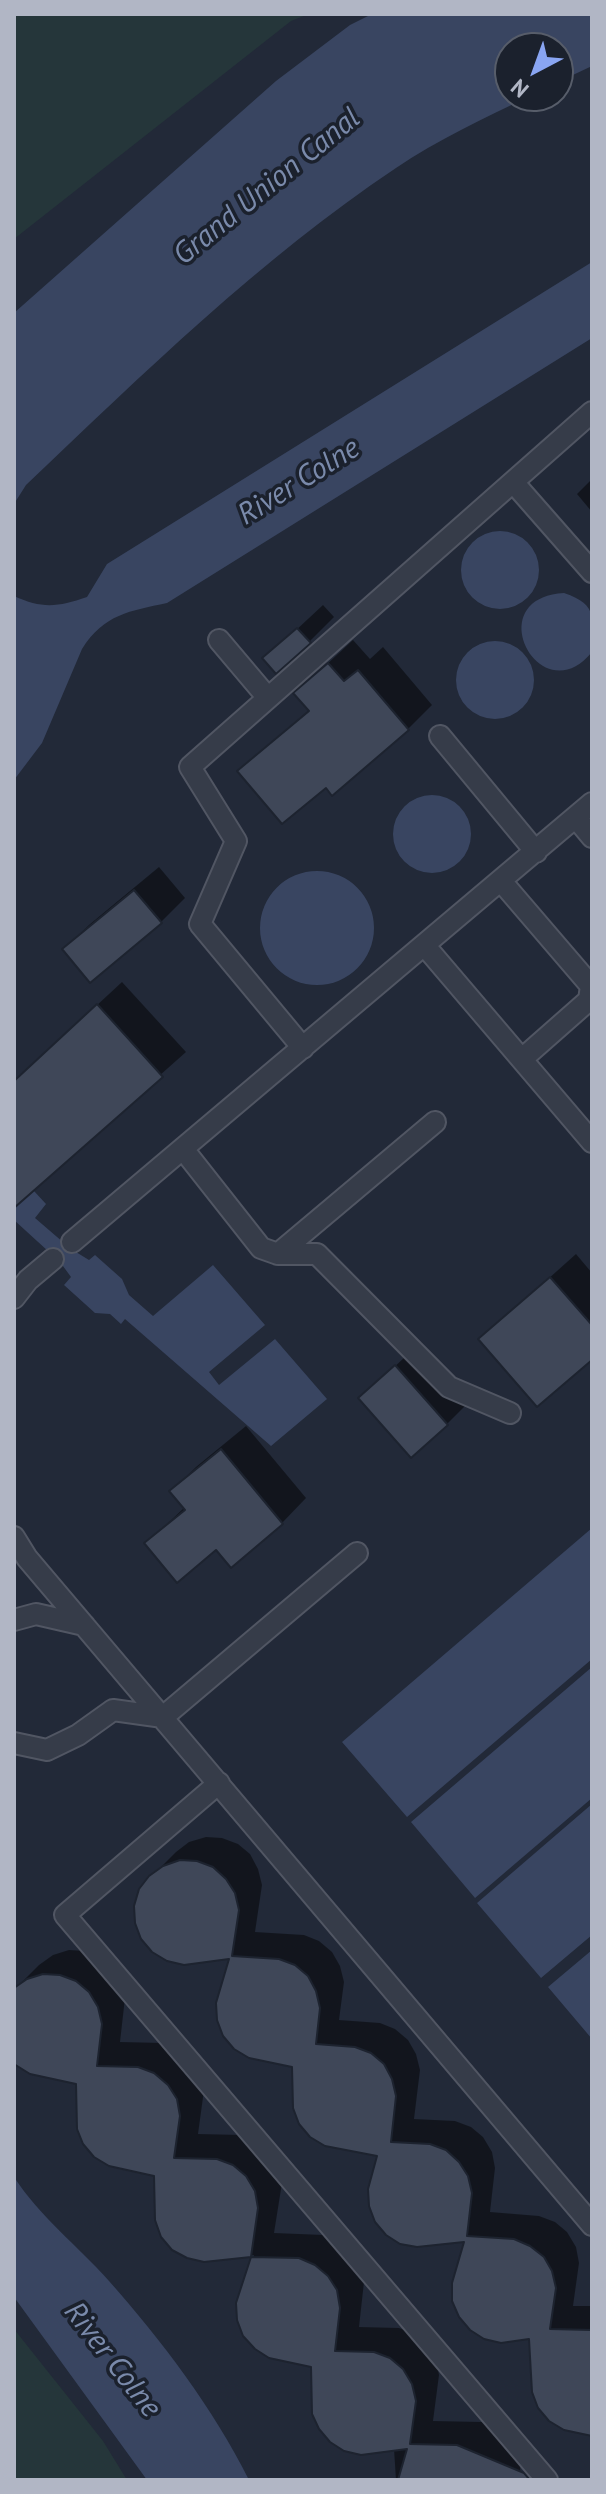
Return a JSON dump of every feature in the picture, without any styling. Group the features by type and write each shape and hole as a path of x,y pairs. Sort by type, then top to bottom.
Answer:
{"lane":[{"path":"303,1048 200,924 236,841 190,767 592,412"},
{"path":"513,482 592,572"},
{"path":"219,640 268,698"},
{"path":"440,736 536,852"},
{"path":"72,1242 577,819 592,803"},
{"path":"577,819 592,837"},
{"path":"501,881 591,986 589,1000 522,1059"},
{"path":"425,946 592,1142"},
{"path":"278,1254 435,1122"},
{"path":"183,1149 261,1248 278,1254 317,1254 449,1387 510,1413"},
{"path":"14,1298 28,1280 53,1259"},
{"path":"14,1537 27,1558 592,2225"},
{"path":"14,1743 47,1750 78,1735 113,1710 163,1717 357,1553"},
{"path":"14,1620 36,1614 84,1625"},
{"path":"219,1783 65,1915 547,2480"}],"shaded area":[{"path":"14,14 309,14 291,21 14,239"},
{"path":"14,2329 103,2441 127,2480 14,2480"}],"water":[{"name":"Grand Union Canal","path":"372,14 592,14 592,66 574,74 574,32 494,32 494,112 498,112 412,158 297,240 159,360 26,485 14,504 14,313 276,81 350,25"},
{"name":"River Colne","path":"592,262 592,338 167,603 119,616 99,628 82,649 42,743 14,780 14,596 50,605 87,597 107,564"},
{"path":"500,531 515,534 527,543 536,555 539,570 536,585 527,597 515,606 500,609 485,606 473,597 464,585 461,570 464,555 473,543 485,534"},
{"path":"564,593 584,603 592,615 592,652 573,668 554,670 538,662 527,648 522,630 525,613 538,600"},
{"path":"495,641 510,644 522,653 531,665 534,680 531,695 522,707 510,716 495,719 480,716 468,707 459,695 456,680 459,665 468,653 480,644"},
{"path":"432,795 447,798 459,807 468,819 471,834 468,849 459,861 447,870 432,873 417,870 405,861 396,849 393,834 396,819 405,807 417,798"},
{"path":"317,871 339,875 357,888 370,906 374,928 370,950 357,968 339,981 317,985 295,981 277,968 264,950 260,928 264,906 277,888 295,875"},
{"path":"14,1190 34,1191 46,1204 35,1218 71,1249 89,1260 95,1255 122,1279 129,1295 153,1316 213,1265 265,1325 209,1372 219,1385 275,1339 327,1399 271,1446 125,1319 121,1324 110,1314 95,1313 64,1285 71,1277 60,1262 14,1220"},
{"path":"592,1528 592,1659 407,1817 342,1742"},
{"path":"592,1667 592,1798 475,1898 411,1822"},
{"path":"592,1804 592,1935 541,1978 477,1903"},
{"path":"592,1950 592,2039 548,1987"},
{"name":"River Colne","path":"14,2177 47,2218 109,2281 167,2351 203,2401 249,2480 147,2480 14,2297"}],"building":[{"path":"297,628 311,643 276,674 262,658"},
{"path":"328,663 344,681 358,670 409,730 332,796 326,788 282,824 237,771 309,711 293,693"},
{"path":"134,890 162,923 90,983 62,949"},
{"path":"97,1004 163,1077 14,1208 14,1081"},
{"path":"550,1277 592,1325 592,1360 537,1407 478,1339"},
{"path":"395,1365 448,1425 411,1458 358,1398"},
{"path":"221,1449 283,1524 231,1568 216,1550 177,1583 144,1543 185,1510 169,1491"},
{"path":"180,1860 197,1861 213,1867 235,1893 239,1910 232,1956 279,1959 295,1965 308,1976 320,2008 316,2044 355,2047 371,2053 384,2064 396,2096 391,2142 430,2144 446,2150 459,2162 468,2176 472,2193 467,2236 514,2239 544,2257 552,2271 556,2288 550,2329 592,2330 592,2436 564,2430 549,2421 538,2408 532,2392 529,2339 501,2343 484,2339 470,2330 459,2317 452,2301 452,2283 464,2242 417,2247 400,2244 386,2235 375,2222 369,2206 368,2189 377,2156 325,2146 310,2137 299,2124 293,2108 292,2067 249,2058 234,2049 223,2036 217,2020 216,2003 229,1959 184,1965 167,1961 152,1952 141,1939 135,1923 134,1906 139,1889 149,1876 163,1866"},
{"path":"43,1974 60,1975 76,1981 89,1992 98,2007 102,2024 97,2066 138,2067 154,2073 168,2085 177,2099 180,2116 174,2158 217,2159 233,2165 246,2176 255,2191 258,2208 251,2257 204,2262 172,2250 161,2237 155,2220 154,2176 109,2166 94,2157 83,2144 77,2129 76,2084 30,2074 14,2064 14,1988 27,1979"},
{"path":"251,2257 299,2258 315,2265 328,2276 337,2290 340,2308 335,2351 374,2352 390,2358 403,2369 412,2384 416,2401 410,2444 457,2445 524,2473 530,2480 398,2480 407,2449 361,2455 344,2451 330,2442 312,2414 311,2367 269,2358 243,2336 237,2320 236,2303"}]}
